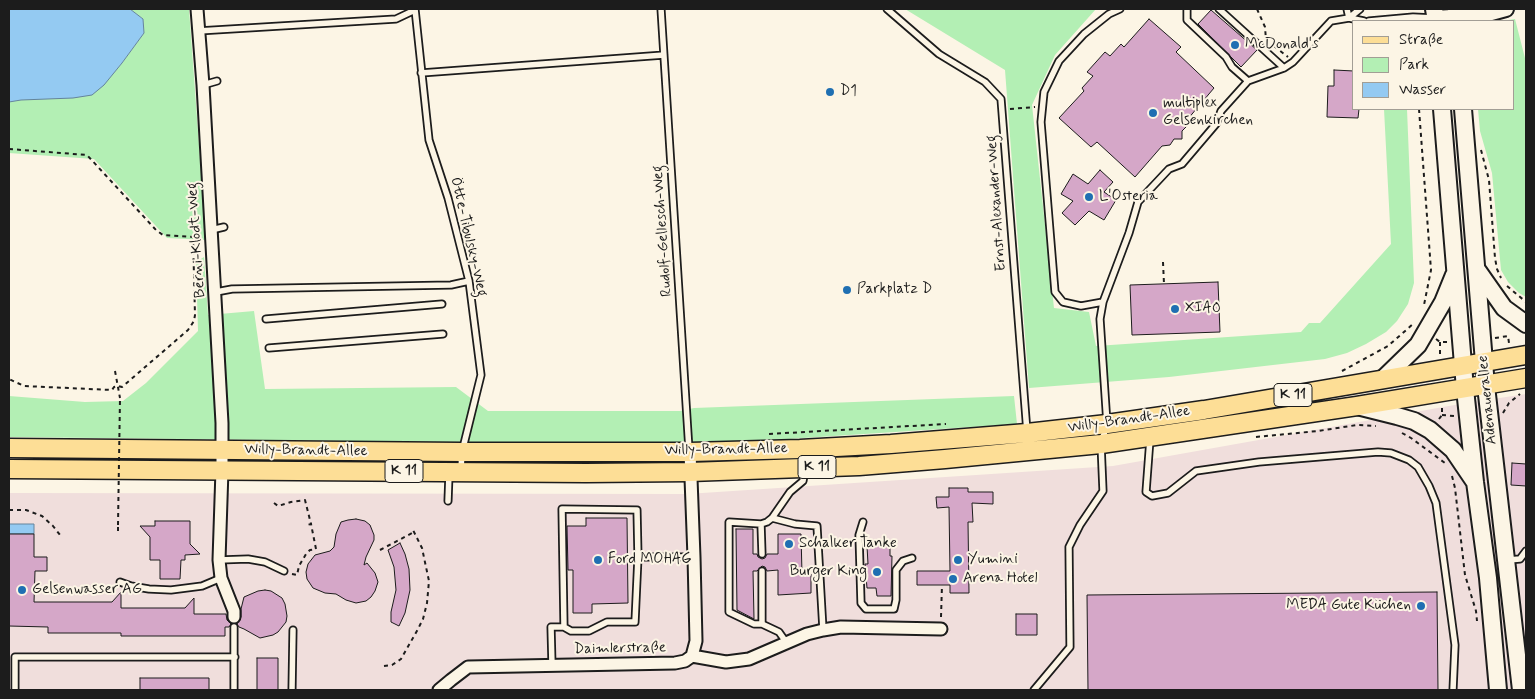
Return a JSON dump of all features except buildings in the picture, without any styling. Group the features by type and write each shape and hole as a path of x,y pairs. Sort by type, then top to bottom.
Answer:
{"main road":[{"name":"Adenauerallee","path":"1442,110 1465,389 1488,578 1498,690"},
{"name":"Adenauerallee","path":"1463,110 1478,270 1486,386 1521,690"},
{"path":"1478,270 1504,308 1526,324"},
{"path":"1383,379 1418,345 1443,302 1455,273"},
{"name":"Willy-Brandt-Allee","path":"9,448 690,452 892,444 1108,424 1204,410 1526,355"},
{"name":"Willy-Brandt-Allee","path":"9,469 690,472 868,465 1101,444 1486,386 1526,378"},
{"path":"1357,406 1398,416 1430,430 1453,450 1475,482"}],"street":[{"name":"Berni-Klodt-Weg","path":"197,9 216,292 222,423 219,560 221,578 234,611 234,621"},
{"path":"1435,16 1484,15 1506,9"},
{"path":"690,452 696,641 692,656 726,662 749,659 786,642 822,630 841,627 941,629"},
{"name":"Daimlerstraße","path":"439,690 468,668 674,663 685,661 692,656"}],"lane":[{"path":"198,31 396,19 415,9"},
{"name":"Ötte-Tibulsky-Weg","path":"415,9 428,140 448,198 468,281 480,375 462,452 448,501"},
{"name":"Rudolf-Gellesch-Weg","path":"661,9 690,452"},
{"name":"Ernst-Alexander-Weg","path":"887,9 939,54 985,82 1001,99 1028,451"},
{"path":"1103,302 1081,306 1063,302 1056,292 1041,122 1044,92 1060,61 1084,34 1108,14 1120,9"},
{"path":"1188,9 1187,20 1248,81"},
{"path":"1219,9 1284,68"},
{"path":"1347,9 1348,18"},
{"path":"1348,18 1360,9"},
{"path":"1380,20 1435,16"},
{"path":"1034,690 1070,647 1069,547 1080,525 1103,491 1101,444 1108,424 1100,319 1103,302 1129,233 1138,202 1169,169 1182,164 1216,124 1221,111 1248,81 1284,68 1293,62 1331,21 1348,18 1359,20"},
{"path":"421,73 664,55"},
{"path":"203,85 218,81"},
{"path":"211,230 224,227"},
{"path":"216,292 232,289 451,285 468,281"},
{"path":"266,319 442,304"},
{"path":"269,348 443,334"},
{"path":"1150,437 1146,492 1152,496 1168,493 1196,471 1259,462 1378,452 1391,452 1409,460 1418,468 1429,486 1436,503 1455,645 1453,690"},
{"path":"786,642 779,632 762,624 754,624 729,612 729,522 761,524 767,522 772,518 790,492 803,481 806,468"},
{"path":"552,665 550,626 564,627 571,631 589,631 607,622 635,622 638,557 637,510 562,509 564,627"},
{"path":"772,518 795,524 817,526 822,630"},
{"path":"863,522 860,535 861,603 866,609 894,609 896,600 896,570 903,561 912,558"},
{"path":"761,524 762,554"},
{"path":"1506,561 1520,559 1526,552"},
{"path":"638,557 694,557"},
{"path":"219,560 248,559 265,562 284,571"},
{"path":"762,571 762,624"},
{"path":"120,582 149,589 171,590 202,586 221,578"},
{"path":"234,621 234,690"},
{"path":"292,690 293,630"},
{"path":"15,690 15,656 234,657"}],"path":[{"path":"1257,9 1265,27 1266,39 1293,62"},
{"path":"1002,109 1042,107"},
{"path":"1419,110 1430,270 1424,306"},
{"path":"1481,148 1489,180 1495,258 1501,278"},
{"path":"9,149 87,154 156,230 163,235 193,237 194,322 188,330 122,387 114,387 112,390 24,386 9,379"},
{"path":"1163,262 1164,284"},
{"path":"1506,286 1526,302"},
{"path":"1367,358 1388,346 1414,324"},
{"path":"115,371 120,398 118,532"},
{"path":"1420,446 1447,466"},
{"path":"1450,470 1456,488 1465,575 1476,611 1477,621"},
{"path":"274,503 278,506 305,500 316,549 310,550 306,554 299,566 297,575 284,571"},
{"path":"9,510 26,510 42,516 60,535"},
{"path":"307,525 311,524"},
{"path":"380,550 413,530 422,548 428,581 427,603 418,629 401,659 392,665 384,666"},
{"path":"941,629 942,585"}],"shaded area":[{"path":"1526,394 1526,690 9,690 9,493 687,494 1113,466"}],"green space":[{"path":"130,9 189,9 206,240 167,238 94,159 9,153 9,102 104,84 144,33 143,19"},
{"path":"905,9 1096,9 1055,55 1032,105 1054,308 1089,312 1096,346 1301,332 1309,323 1320,323 1391,244 1384,110 1407,110 1414,283 1408,304 1397,321 1386,332 1347,353 1325,359 1169,377 1029,388 1005,70"},
{"path":"1515,19 1526,62 1526,297 1508,282 1501,270 1492,173 1480,131 1478,110 1515,110 1515,20 1508,20"},
{"path":"204,257 208,315 254,311 265,389 456,387 488,411 680,411 694,408 1014,396 1017,424 697,445 9,437 9,396 85,402 123,401 146,383 198,331 196,262"}],"water":[{"path":"9,9 130,9 143,19 144,33 104,85 92,95 9,102"},
{"path":"9,524 34,524 34,534 9,534"}],"place":[{"name":"McDonald's","path":"1235,45"},
{"name":"D1","path":"830,92"},
{"name":"multiplex Gelsenkirchen","path":"1153,113"},
{"name":"L'Osteria","path":"1089,197"},
{"name":"Parkplatz D","path":"847,290"},
{"name":"XIAO","path":"1175,309"},
{"name":"Schalker Tanke","path":"789,544"},
{"name":"Ford MOHAG","path":"598,560"},
{"name":"Yumini","path":"958,560"},
{"name":"Burger King","path":"877,572"},
{"name":"Arena Hotel","path":"953,579"},
{"name":"Gelsenwasser AG","path":"22,590"},
{"name":"MEDA Gute Küchen","path":"1421,606"}]}
